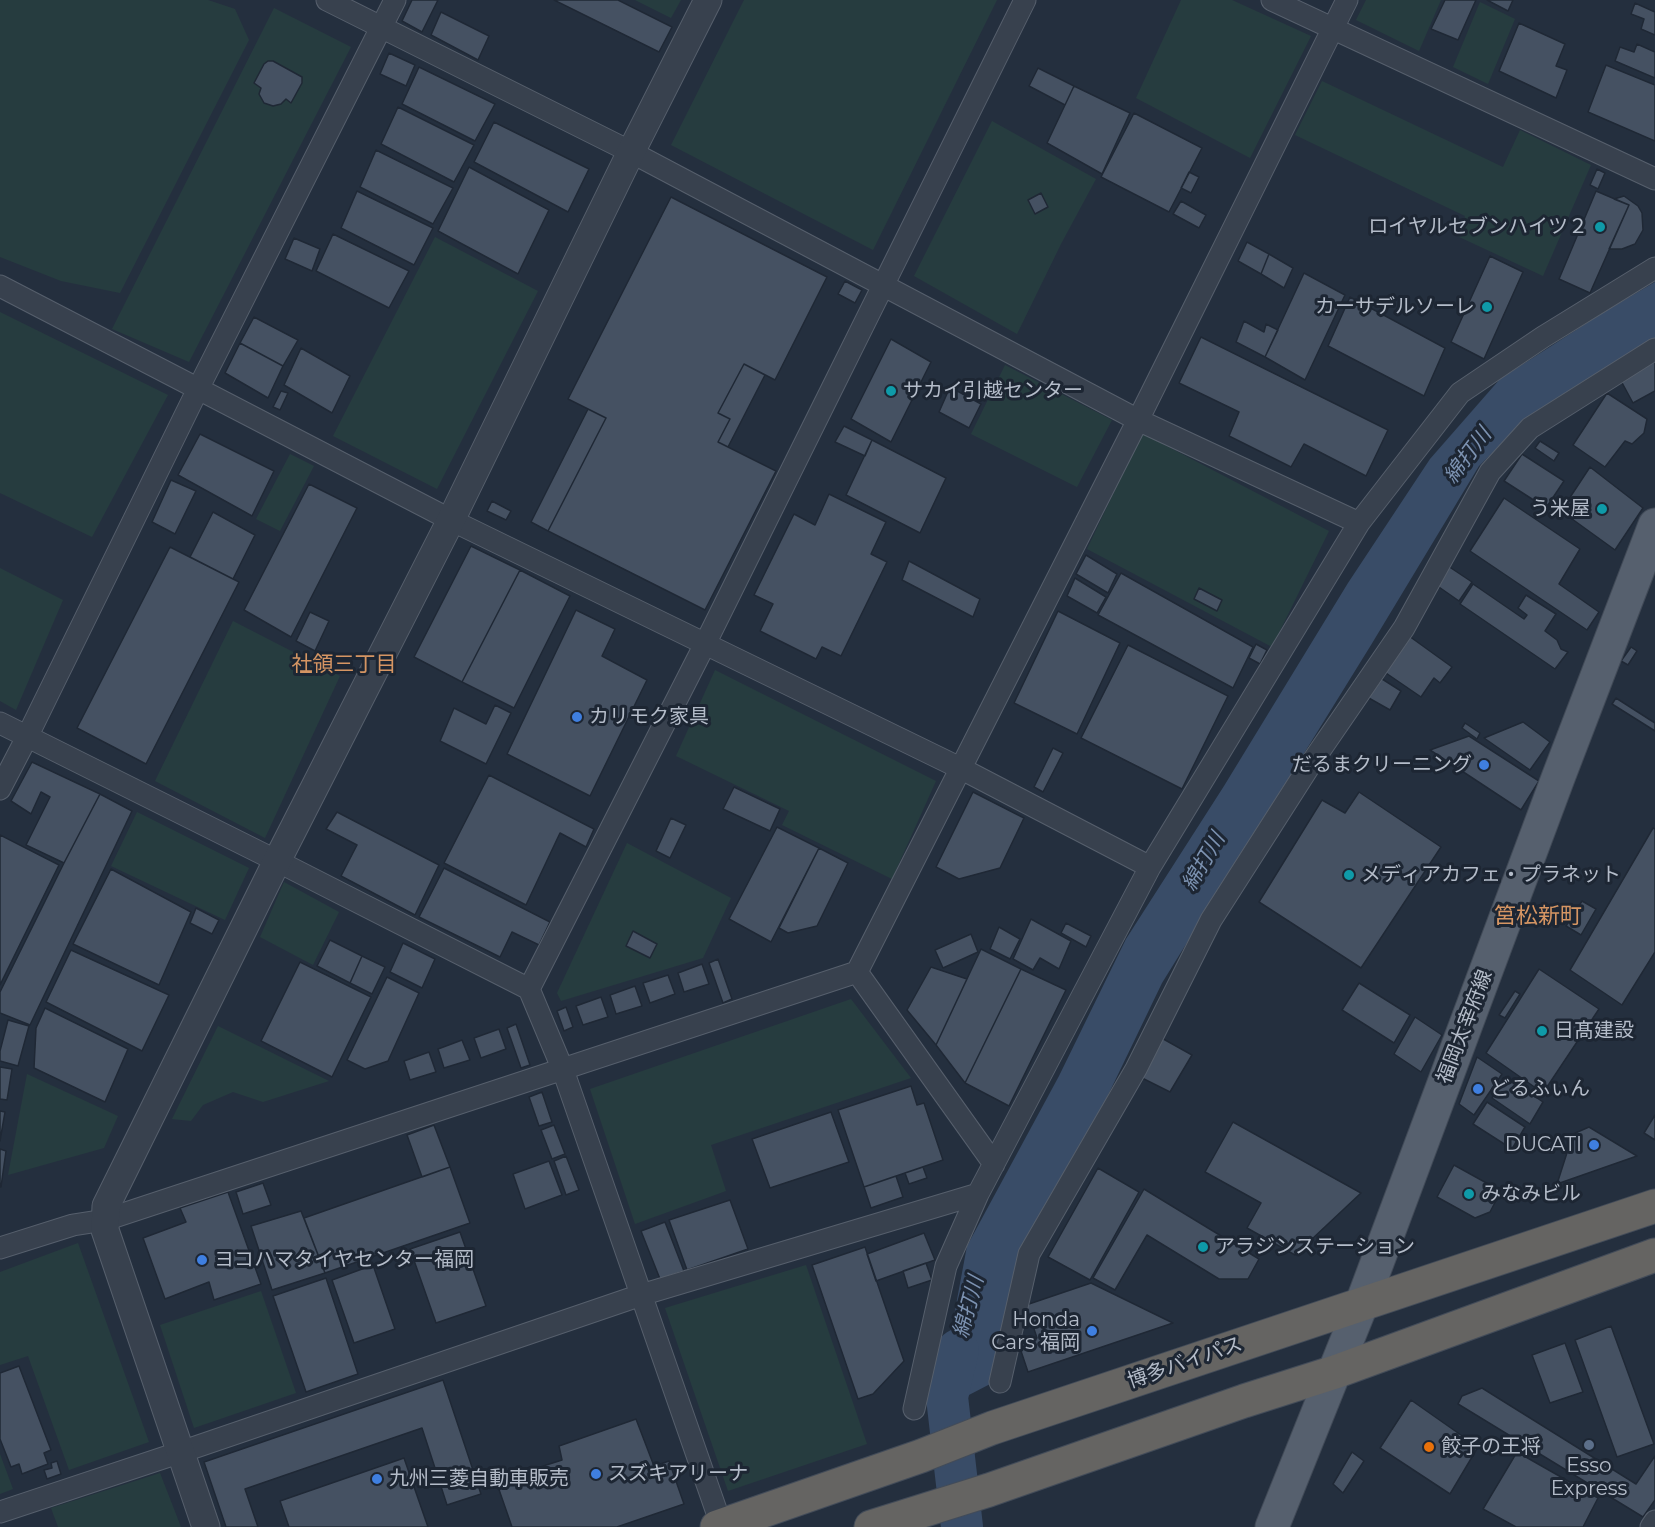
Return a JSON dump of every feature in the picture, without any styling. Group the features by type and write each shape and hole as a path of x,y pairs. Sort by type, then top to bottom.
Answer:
{"highway":[{"name":"博多バイパス","path":"720,1526 921,1456 992,1428 1655,1206"},
{"path":"871,1527 989,1490 1244,1401 1335,1372 1655,1255"}],"main road":[{"name":"福岡太宰府線","path":"1272,1527 1362,1304 1655,525"}],"street":[{"path":"327,0 631,152 1138,420 1359,523"},
{"path":"0,789 198,389 395,0"},
{"path":"206,1527 105,1230 106,1206 277,861 451,520 708,0"},
{"path":"529,989 705,644 1025,0"},
{"path":"1272,0 1655,179"},
{"path":"0,1248 73,1226 105,1220 857,972 1138,420 1347,0"},
{"path":"914,1409 946,1266 978,1194 1150,867 1359,523 1460,393 1543,337 1655,268"},
{"path":"0,286 451,520 960,768 1150,867"},
{"path":"1000,1382 1029,1254 1136,1069 1211,920 1312,762 1404,628 1490,472 1530,428 1655,350"},
{"path":"0,723 529,989 563,1070 720,1526"},
{"path":"857,972 994,1164"},
{"path":"0,1512 641,1295 978,1194"},
{"path":"1652,1527 1655,1521"}],"green space":[{"path":"0,0 208,0 235,9 249,40 120,293 61,281 0,257"},
{"path":"635,0 681,0 671,18"},
{"path":"744,0 997,0 873,250 671,145"},
{"path":"1181,0 1232,0 1311,36 1250,158 1136,98"},
{"path":"1366,0 1441,0 1419,51 1356,20"},
{"path":"1480,2 1515,19 1488,84 1453,67"},
{"path":"274,8 351,47 189,362 112,329"},
{"path":"1322,81 1503,167 1520,130 1591,165 1543,276 1457,236 1465,216 1295,135"},
{"path":"992,121 1096,179 1017,334 914,276"},
{"path":"435,237 538,291 437,489 333,436"},
{"path":"0,312 168,395 92,537 0,493"},
{"path":"1005,365 1112,420 1077,487 971,434"},
{"path":"1142,433 1329,531 1272,647 1087,549"},
{"path":"290,454 314,466 280,531 256,519"},
{"path":"0,568 63,600 16,710 0,701"},
{"path":"233,621 340,676 265,838 155,781"},
{"path":"715,670 936,781 892,879 782,825 789,811 676,756"},
{"path":"137,812 249,868 225,920 111,866"},
{"path":"627,843 731,898 703,958 561,1001 557,993"},
{"path":"284,882 339,912 313,965 260,937"},
{"path":"851,999 911,1078 711,1145 726,1191 635,1224 590,1089"},
{"path":"218,1026 329,1081 263,1102 233,1092 203,1105 191,1121 172,1119"},
{"path":"27,1074 118,1116 104,1148 8,1175"},
{"path":"78,1243 149,1442 69,1470 28,1356 0,1365 0,1272"},
{"path":"806,1265 867,1444 728,1491 665,1308"},
{"path":"261,1291 296,1393 194,1428 160,1325"},
{"path":"0,1454 13,1489 0,1494"},
{"path":"160,1473 181,1527 58,1527 51,1508"}],"water":[{"path":"1655,282 1655,339 1525,421 1479,466 1162,983 1098,1116 1018,1265 994,1382 936,1412 967,1246 1059,1076 1126,939 1224,786 1348,583 1430,459 1500,379"}],"building":[{"path":"412,0 438,0 422,32 402,21"},
{"path":"554,0 618,0 672,27 659,52"},
{"path":"1445,0 1476,0 1458,40 1431,29"},
{"path":"1487,0 1513,0 1508,11"},
{"path":"1635,3 1655,12 1655,35 1641,29 1644,19 1631,14"},
{"path":"441,12 489,36 478,60 431,35"},
{"path":"1519,23 1565,44 1556,66 1567,70 1556,98 1499,71"},
{"path":"1637,44 1655,52 1655,78 1615,61 1620,47 1634,52"},
{"path":"389,53 415,65 406,86 380,74"},
{"path":"268,61 273,61 302,77 302,83 291,103 286,99 281,104 273,106 264,103 259,94 261,88 254,83"},
{"path":"1606,65 1655,85 1655,141 1588,112"},
{"path":"419,67 495,104 475,141 402,104"},
{"path":"1038,68 1074,86 1065,105 1029,86"},
{"path":"1074,86 1130,113 1102,174 1047,143"},
{"path":"398,107 474,145 454,182 381,144"},
{"path":"1134,113 1202,148 1169,212 1101,177"},
{"path":"494,122 589,169 568,212 474,162"},
{"path":"376,150 453,188 433,224 360,187"},
{"path":"469,167 549,210 518,274 438,231"},
{"path":"1597,169 1605,173 1598,189 1590,185"},
{"path":"1189,172 1199,177 1191,193 1181,188"},
{"path":"357,191 433,228 414,265 341,228"},
{"name":"ロイヤルセブンハイツ２","path":"1596,191 1629,205 1590,293 1559,279"},
{"path":"1041,193 1048,207 1035,214 1028,200"},
{"path":"1624,196 1638,206 1642,213 1643,230 1635,244 1622,249 1609,249 1629,205 1614,199"},
{"path":"671,197 827,277 775,380 744,364 718,413 730,419 718,442 776,471 705,610 548,531 606,418 568,399"},
{"path":"1181,201 1206,215 1199,228 1173,214"},
{"path":"333,234 409,271 389,308 316,271"},
{"path":"294,238 320,249 312,271 285,259"},
{"path":"1247,242 1269,254 1261,274 1238,261"},
{"path":"1269,254 1293,268 1284,288 1261,274"},
{"name":"カーサデルソーレ","path":"1490,256 1523,272 1484,359 1451,342"},
{"path":"1304,273 1345,295 1305,380 1265,357"},
{"path":"845,281 862,290 855,303 838,294"},
{"path":"1350,297 1445,348 1424,396 1328,346"},
{"path":"254,317 298,340 283,366 240,343"},
{"path":"1244,321 1264,332 1266,324 1278,330 1265,357 1236,342"},
{"path":"1201,337 1388,430 1366,476 1304,444 1291,467 1229,436 1239,412 1179,383"},
{"name":"サカイ引越センター","path":"891,339 931,362 891,442 851,419"},
{"path":"240,343 283,366 268,398 225,373"},
{"path":"301,348 350,376 332,413 284,385"},
{"path":"1655,360 1655,391 1633,403 1620,379"},
{"path":"744,364 765,375 728,447 718,442 730,419 718,413"},
{"path":"950,387 981,404 969,428 939,412"},
{"path":"281,391 288,393 280,410 273,407"},
{"path":"1607,393 1647,419 1644,433 1632,444 1625,441 1605,467 1573,445"},
{"path":"588,409 606,418 548,531 531,522"},
{"path":"844,426 872,440 865,456 835,442"},
{"path":"200,434 274,471 252,516 178,475"},
{"path":"872,440 946,478 920,533 846,495"},
{"path":"1540,441 1559,453 1554,461 1535,448"},
{"path":"1522,454 1564,481 1546,508 1504,481"},
{"name":"う米屋","path":"1590,467 1643,508 1615,550 1561,511"},
{"path":"171,480 196,491 175,534 152,522"},
{"path":"309,484 357,508 291,637 244,610"},
{"path":"829,494 886,522 871,554 887,562 841,656 822,647 816,659 760,631 773,604 754,595 794,514 815,525"},
{"path":"1504,498 1580,549 1559,584 1599,612 1587,630 1470,551"},
{"path":"492,501 511,511 506,520 487,511"},
{"path":"213,512 255,535 233,579 190,557"},
{"path":"471,546 520,570 462,682 414,657"},
{"path":"170,547 239,582 146,764 77,728"},
{"path":"1086,555 1117,574 1108,593 1076,574"},
{"path":"909,561 980,599 973,617 902,580"},
{"path":"1448,566 1472,582 1459,601 1436,585"},
{"path":"520,570 570,596 514,708 462,682"},
{"path":"1121,573 1253,647 1233,688 1098,615"},
{"path":"1075,578 1106,597 1097,613 1067,596"},
{"path":"1473,584 1524,619 1527,615 1518,608 1526,595 1556,614 1545,631 1557,640 1561,649 1568,652 1555,669 1460,604"},
{"path":"1199,588 1222,600 1217,611 1194,599"},
{"name":"カリモク家具","path":"576,610 615,629 602,656 647,680 590,796 507,754"},
{"path":"1058,611 1120,643 1077,734 1014,703"},
{"path":"310,612 329,621 315,651 296,641"},
{"path":"1409,636 1452,667 1440,683 1434,678 1421,697 1383,671"},
{"path":"1256,644 1267,650 1260,664 1249,658"},
{"path":"1128,645 1228,696 1182,789 1081,738"},
{"path":"1631,647 1637,651 1628,665 1621,661"},
{"path":"1379,677 1401,691 1390,710 1367,697"},
{"path":"1616,698 1655,723 1655,731 1612,704"},
{"path":"495,705 511,713 486,764 440,741 454,708 486,724"},
{"path":"1523,722 1550,742 1530,770 1484,738"},
{"path":"1465,723 1480,733 1477,739 1462,728"},
{"name":"だるまクリーニング","path":"1469,736 1539,781 1521,810 1430,750"},
{"path":"1053,748 1063,753 1043,792 1034,787"},
{"path":"32,762 100,794 64,863 26,845 50,797 41,792 31,814 11,801"},
{"path":"489,775 594,829 586,847 560,833 526,905 444,863"},
{"path":"734,787 780,809 770,831 723,809"},
{"path":"973,792 1024,818 1000,868 959,879 936,867"},
{"name":"メディアカフェ・プラネット","path":"1359,792 1441,847 1361,968 1259,902 1322,800 1345,813"},
{"path":"100,794 132,811 30,1025 0,1013 0,992"},
{"path":"337,812 439,865 415,915 341,876 357,845 326,829"},
{"path":"671,818 686,825 670,858 656,851"},
{"path":"777,827 819,848 771,942 729,919"},
{"path":"1653,828 1655,829 1655,952 1622,1005 1570,970"},
{"path":"0,835 59,865 0,985"},
{"path":"819,848 848,863 817,926 788,933 779,928"},
{"path":"444,868 550,922 539,945 512,932 500,957 419,917"},
{"path":"111,869 191,912 159,985 73,944"},
{"path":"1582,901 1596,909 1581,935 1566,926"},
{"path":"196,908 219,920 212,934 190,923"},
{"path":"1031,919 1071,941 1059,969 1040,958 1033,970 1013,959"},
{"path":"1066,923 1091,936 1086,947 1061,933"},
{"path":"999,927 1020,939 1010,959 990,949"},
{"path":"633,931 657,944 650,958 626,946"},
{"path":"971,934 978,952 943,968 935,950"},
{"path":"330,940 362,956 350,983 317,966"},
{"path":"403,943 435,959 422,988 390,972"},
{"path":"981,949 1021,969 965,1083 936,1045"},
{"path":"71,950 169,995 142,1051 46,1002"},
{"path":"362,956 385,967 372,994 350,983"},
{"path":"718,959 732,999 723,1003 709,963"},
{"path":"300,962 371,997 332,1077 261,1041"},
{"path":"702,964 709,984 684,992 678,973"},
{"path":"931,967 967,979 936,1045 907,1010"},
{"path":"1021,969 1066,990 1009,1106 965,1083"},
{"name":"日髙建設","path":"1539,969 1599,1009 1543,1093 1486,1053"},
{"path":"668,975 675,994 650,1003 643,983"},
{"path":"387,977 419,993 388,1061 365,1069 347,1060"},
{"path":"1359,983 1410,1015 1394,1043 1342,1010"},
{"path":"635,986 642,1006 616,1014 610,995"},
{"path":"1515,991 1520,994 1505,1018 1499,1015"},
{"path":"601,997 608,1017 583,1025 576,1006"},
{"path":"566,1007 573,1027 564,1031 557,1011"},
{"path":"45,1008 128,1049 105,1102 34,1068 36,1028"},
{"path":"1415,1017 1442,1035 1421,1072 1394,1054"},
{"path":"8,1020 29,1026 18,1066 0,1061 0,1051"},
{"path":"516,1024 530,1065 521,1068 507,1028"},
{"path":"499,1029 506,1049 481,1058 474,1038"},
{"path":"1158,1036 1192,1055 1170,1092 1136,1075"},
{"path":"462,1040 470,1060 444,1068 438,1049"},
{"path":"429,1052 436,1072 410,1080 404,1061"},
{"name":"どるふぃん","path":"1477,1057 1502,1074 1474,1115 1459,1104"},
{"path":"0,1067 12,1069 7,1100 0,1099"},
{"path":"1506,1077 1543,1102 1530,1124 1492,1098"},
{"path":"911,1086 917,1105 924,1103 943,1160 864,1187 838,1110"},
{"path":"542,1092 552,1122 539,1126 529,1097"},
{"path":"1487,1102 1525,1127 1512,1149 1473,1124"},
{"path":"0,1111 5,1112 0,1141"},
{"path":"831,1112 849,1162 770,1188 752,1139"},
{"path":"1655,1115 1655,1140 1644,1133"},
{"path":"1233,1122 1361,1193 1295,1255 1247,1228 1261,1203 1205,1172"},
{"path":"434,1125 450,1167 422,1177 407,1135"},
{"path":"554,1125 565,1154 552,1159 541,1130"},
{"name":"DUCATI","path":"1589,1127 1637,1156 1557,1184 1573,1134"},
{"path":"0,1149 6,1151 1,1187 0,1187"},
{"path":"566,1156 579,1190 566,1195 554,1161"},
{"path":"549,1161 562,1195 525,1209 513,1174"},
{"name":"みなみビル","path":"1454,1165 1501,1191 1490,1212 1475,1218 1437,1197"},
{"path":"450,1167 470,1223 325,1273 304,1218"},
{"path":"923,1167 927,1178 909,1184 905,1173"},
{"path":"1098,1168 1139,1192 1090,1280 1048,1257"},
{"path":"896,1176 903,1197 871,1208 864,1187"},
{"path":"263,1183 271,1205 243,1214 236,1192"},
{"name":"アラジンステーション","path":"1144,1189 1259,1259 1248,1279 1219,1279 1147,1235 1115,1290 1093,1278"},
{"name":"ヨコハマタイヤセンター福岡","path":"228,1192 261,1284 214,1300 209,1282 165,1299 143,1238 186,1222 180,1208"},
{"path":"730,1200 748,1249 687,1270 669,1220"},
{"path":"301,1211 325,1273 272,1290 251,1226"},
{"path":"665,1222 684,1271 660,1279 641,1231"},
{"path":"460,1232 486,1306 436,1323 410,1249"},
{"path":"924,1233 935,1260 876,1281 867,1254"},
{"path":"865,1247 904,1361 873,1394 858,1399 812,1265"},
{"path":"926,1263 932,1280 908,1288 903,1271"},
{"path":"373,1265 395,1329 354,1343 332,1280"},
{"path":"326,1278 358,1374 306,1392 273,1296"},
{"name":"Honda Cars 福岡","path":"1091,1283 1173,1323 1028,1372 1019,1345 1037,1338 1026,1305"},
{"path":"1611,1326 1654,1444 1617,1457 1575,1340"},
{"path":"1565,1343 1583,1392 1550,1403 1532,1355"},
{"path":"19,1366 51,1450 44,1453 48,1464 22,1474 19,1464 11,1467 0,1439 0,1373"},
{"path":"443,1380 481,1494 447,1505 422,1428 245,1489 258,1527 226,1527 204,1462"},
{"path":"1482,1388 1636,1484 1655,1456 1655,1500 1643,1517 1458,1404 1462,1396"},
{"name":"餃子の王将","path":"1411,1400 1478,1447 1450,1494 1380,1448"},
{"name":"スズキアリーナ","path":"636,1419 654,1466 669,1461 684,1504 617,1527 512,1527 496,1481 562,1460 559,1446"},
{"path":"1352,1452 1364,1461 1343,1493 1333,1484"},
{"path":"1517,1452 1598,1498 1583,1527 1516,1527 1483,1509"},
{"name":"九州三菱自動車販売","path":"404,1458 428,1527 289,1527 280,1501"},
{"path":"57,1461 61,1474 47,1479 44,1470 52,1468 51,1463"}],"waterway":[{"name":"綿打川","path":"958,1350 947,1397 962,1527"}],"place":[{"name":"ロイヤルセブンハイツ２","path":"1600,227"},
{"name":"カーサデルソーレ","path":"1487,307"},
{"name":"サカイ引越センター","path":"891,391"},
{"name":"う米屋","path":"1602,509"},
{"name":"カリモク家具","path":"577,717"},
{"name":"だるまクリーニング","path":"1484,765"},
{"name":"メディアカフェ・プラネット","path":"1349,875"},
{"name":"日髙建設","path":"1542,1031"},
{"name":"どるふぃん","path":"1478,1089"},
{"name":"DUCATI","path":"1594,1145"},
{"name":"みなみビル","path":"1469,1194"},
{"name":"アラジンステーション","path":"1203,1247"},
{"name":"ヨコハマタイヤセンター福岡","path":"202,1260"},
{"name":"Honda Cars 福岡","path":"1092,1331"},
{"name":"Esso Express","path":"1589,1445"},
{"name":"餃子の王将","path":"1429,1447"},
{"name":"スズキアリーナ","path":"596,1474"},
{"name":"九州三菱自動車販売","path":"377,1479"}],"district":[{"name":"社領三丁目","path":"344,665"},
{"name":"筥松新町","path":"1538,917"}]}
